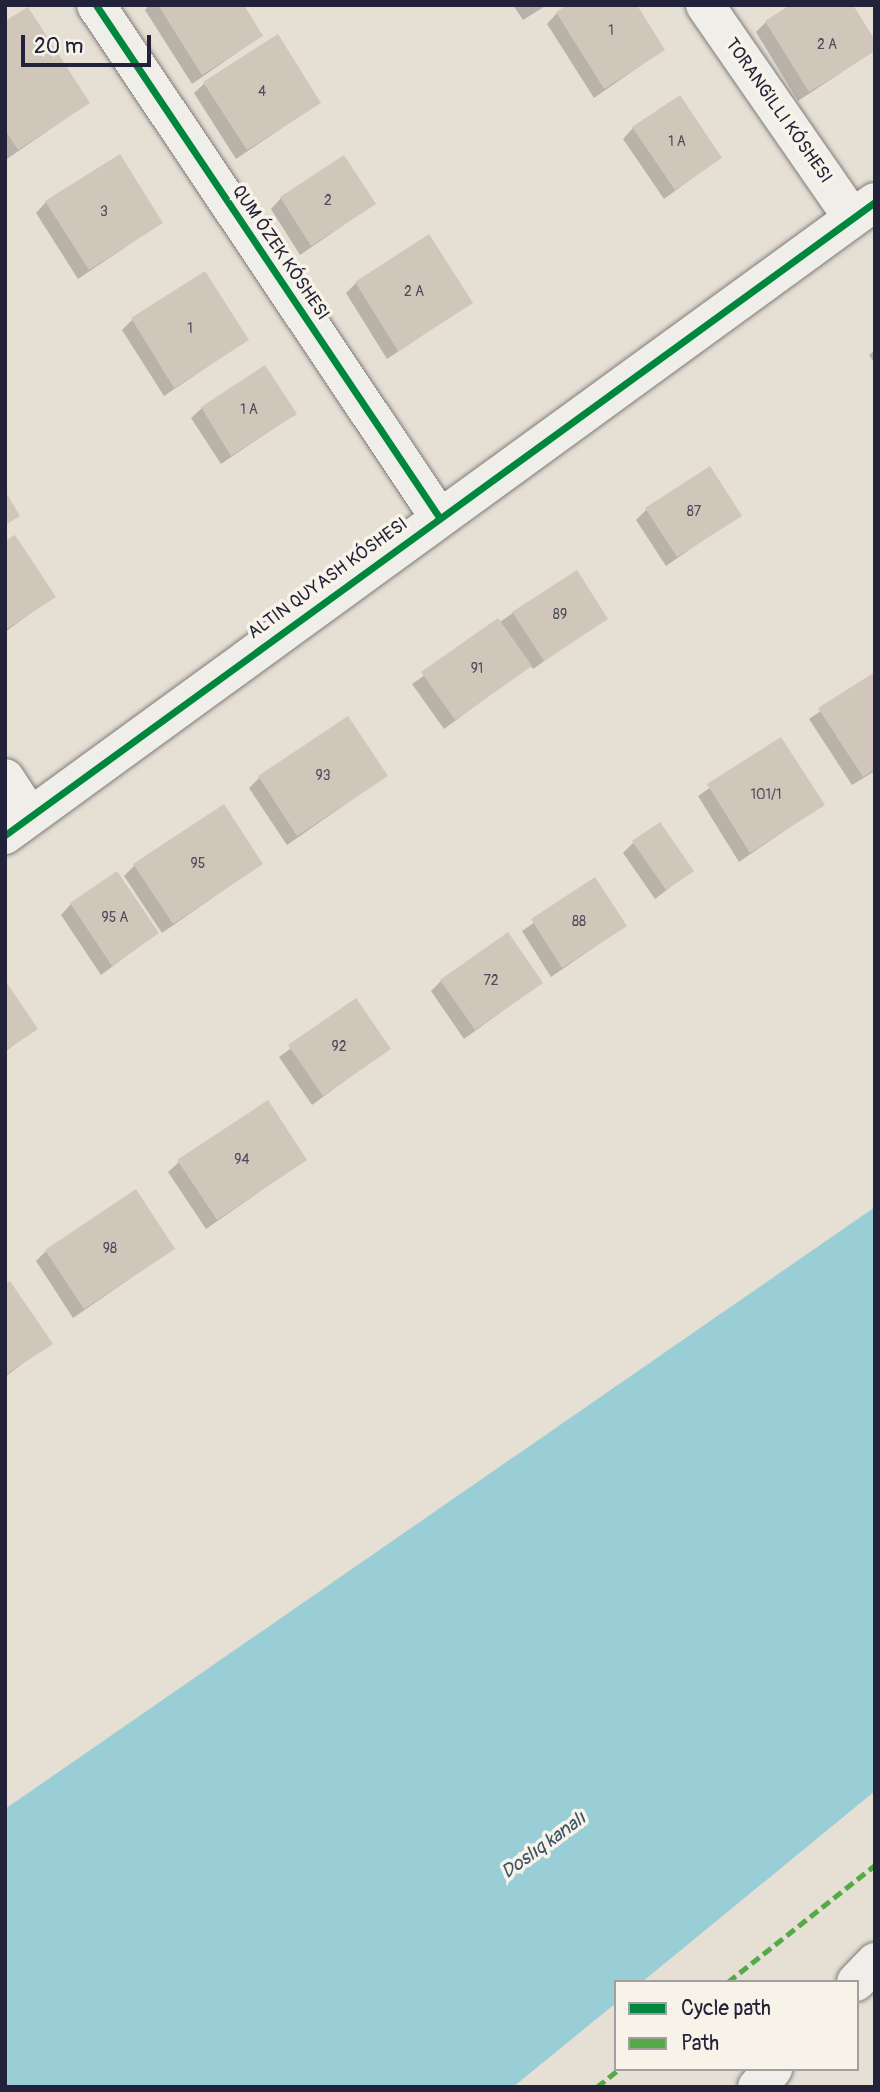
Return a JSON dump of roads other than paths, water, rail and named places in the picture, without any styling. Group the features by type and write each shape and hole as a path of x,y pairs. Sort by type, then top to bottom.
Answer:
{"street":[{"name":"QUM ÓZEK KÓSHESI","path":"96,5 439,517"},
{"path":"5,778 18,825 863,209 705,5"},
{"path":"858,1980 875,1962"},
{"path":"757,2087 771,2071"}],"water":[{"name":"Doslıq kanalı","path":"875,1207 875,1791 644,1980 614,1980 614,2005 513,2087 5,2087 5,1809"}]}
